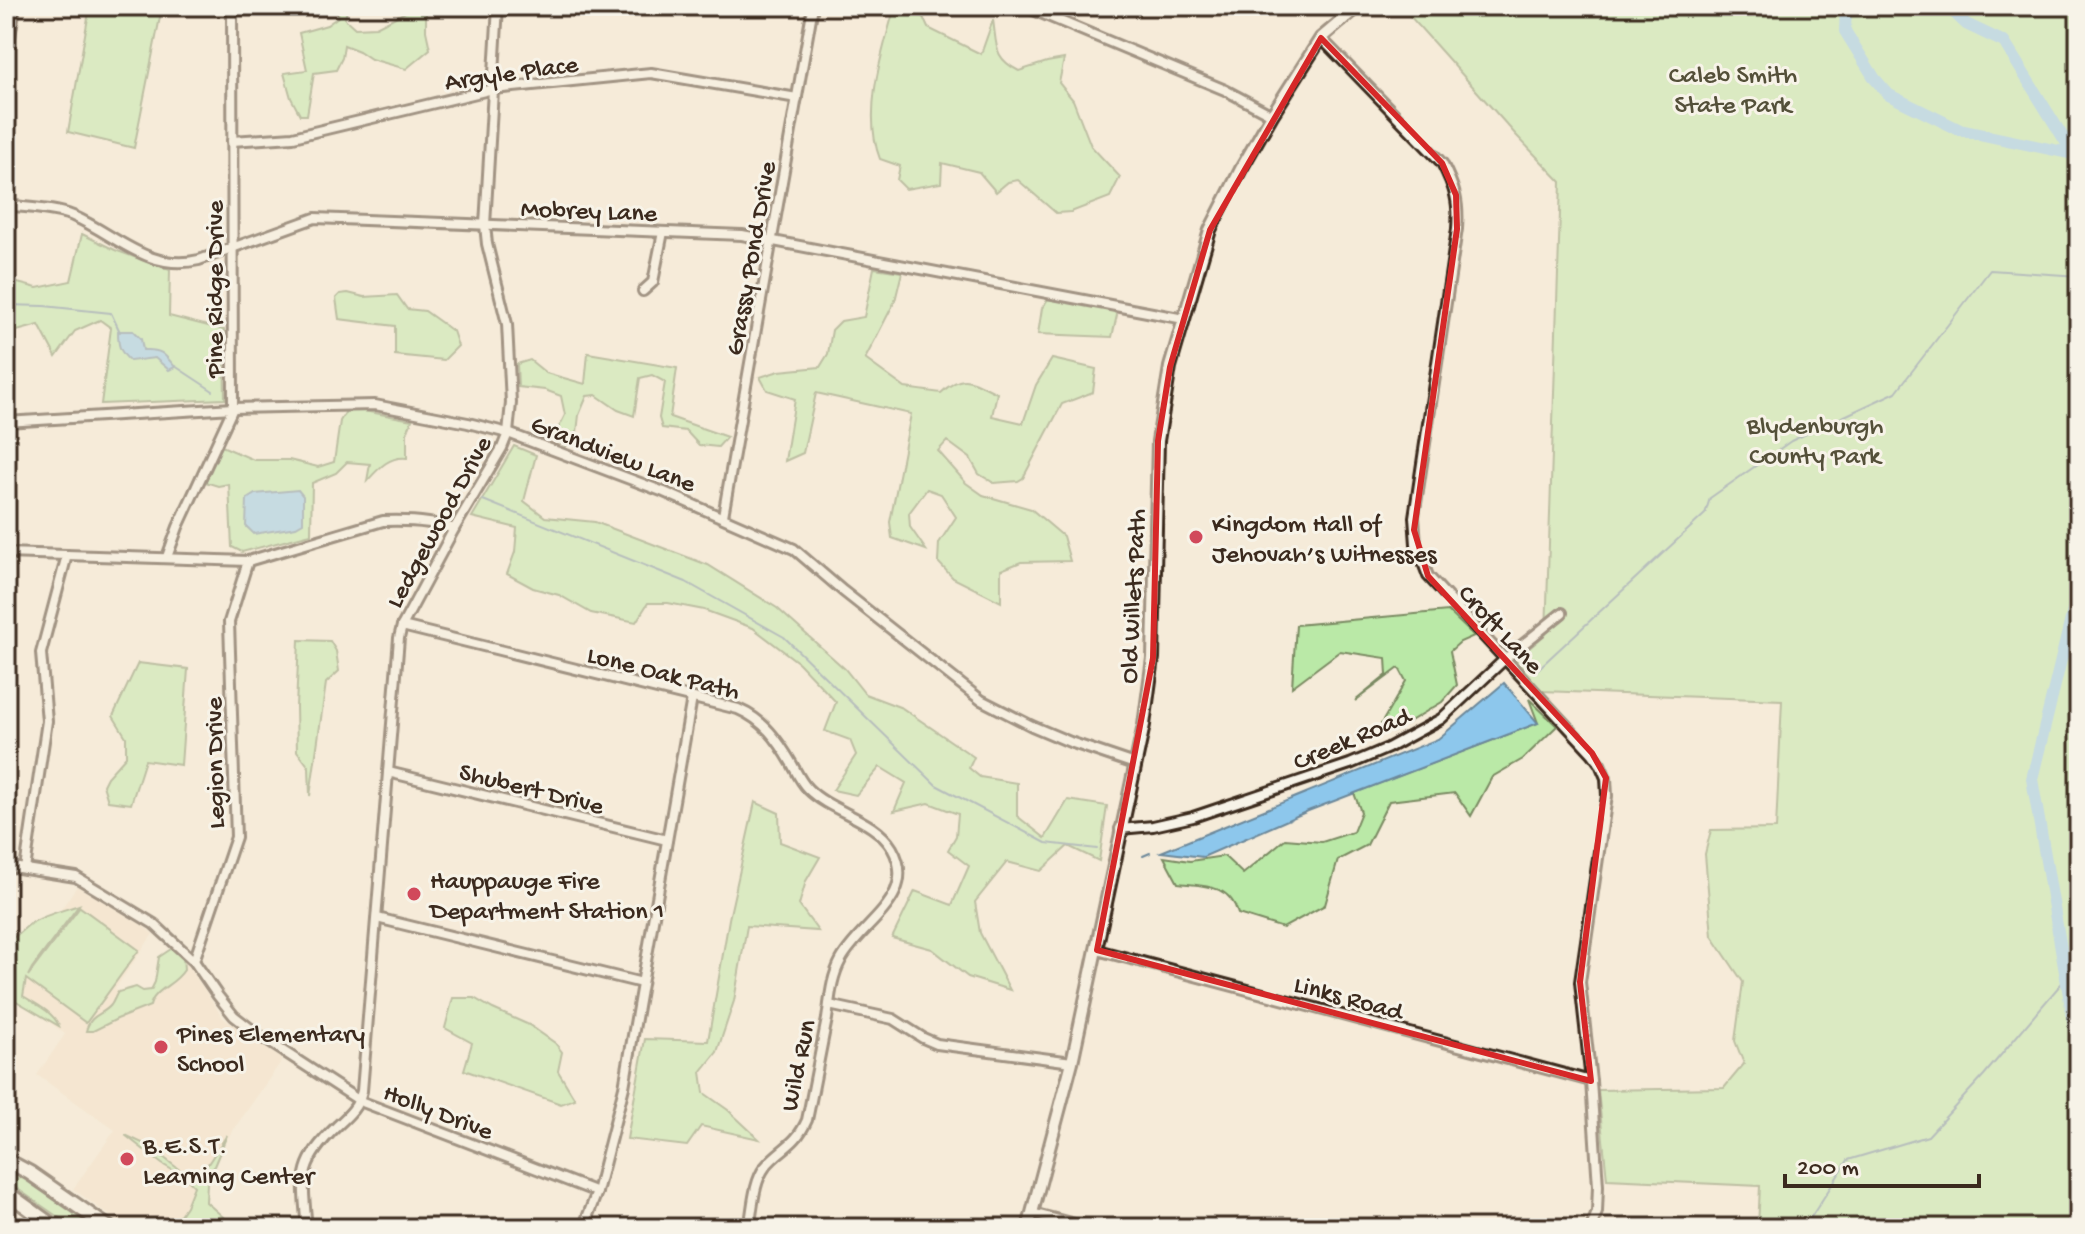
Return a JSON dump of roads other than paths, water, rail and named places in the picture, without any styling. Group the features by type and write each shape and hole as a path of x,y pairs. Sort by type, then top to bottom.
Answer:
{"highway":[{"path":"6,1160 109,1228"},
{"path":"7,1195 56,1228"}],"main road":[{"name":"Old Willets Path","path":"1028,1228 1072,1062 1144,725 1153,658 1158,441 1170,367 1210,230 1241,167 1321,38 1359,6"},
{"path":"6,1152 30,1173"}],"street":[{"path":"6,62 15,6"},
{"name":"Pine Ridge Drive","path":"167,557 233,408 232,6"},
{"name":"Ledgewood Drive","path":"360,1101 399,638 402,626 508,433 511,403 507,324 485,225 498,6"},
{"name":"Grassy Pond Drive","path":"723,516 813,6"},
{"path":"1024,6 1225,90 1272,115"},
{"name":"Croft Lane","path":"1321,38 1442,163 1453,183 1459,209 1417,489 1414,530 1421,559 1428,576 1592,753 1606,778 1607,796 1580,982 1598,1186 1597,1212 1591,1228"},
{"name":"Argyle Place","path":"232,141 293,137 493,89 651,73 797,98"},
{"name":"Mobrey Lane","path":"6,205 72,216 166,263 183,264 315,218 742,235 1184,319"},
{"path":"643,291 653,282 663,232"},
{"name":"Grandview Lane","path":"6,422 233,408 375,405 508,433 638,481 794,549 981,700 1045,732 1135,764"},
{"path":"6,553 248,561 383,521 439,523 454,529"},
{"path":"25,869 47,721 41,653 67,555"},
{"name":"Legion Drive","path":"194,961 236,837 229,622 248,561"},
{"name":"Creek Road","path":"1120,829 1193,817 1350,764 1388,748 1441,719 1506,658 1562,613"},
{"name":"Lone Oak Path","path":"402,626 753,715 773,735 804,786 816,797 881,835 897,861 900,878 891,900 851,945"},
{"path":"583,1228 597,1192 624,1087 692,698"},
{"name":"Shubert Drive","path":"388,772 667,840"},
{"name":"Holly Drive","path":"6,866 76,877 154,924 194,961 234,1016 360,1101 597,1192"},
{"path":"377,918 642,983"},
{"name":"Wild Run","path":"749,1228 764,1168 802,1133 807,1120 836,969 851,945"},
{"name":"Links Road","path":"1097,950 1591,1081"},
{"path":"829,1005 893,1019 937,1044 1072,1062"},
{"path":"332,1228 306,1226 305,1170 317,1146 360,1101"},
{"path":"1032,1213 1090,1228"}],"water":[{"path":"118,331 133,331 141,339 143,350 162,353 175,367 169,370 155,358 130,361 120,348"},
{"path":"298,490 303,496 303,523 254,534 246,526 247,499 255,494"},
{"path":"1504,683 1538,723 1308,811 1203,857 1161,852 1438,739"}],"waterway":[{"path":"1846,6 1845,31 1875,79 1889,95 1960,130 2073,154"},
{"path":"1947,6 1966,24 2004,42 2079,163"},
{"path":"1538,669 1705,514 1710,498 1791,441 1896,392 1990,270 2079,276"},
{"path":"6,305 111,313 120,332"},
{"path":"175,366 213,391"},
{"path":"483,500 686,582 784,637 936,785 1046,843 1097,849"},
{"path":"2079,586 2032,779 2079,1054"},
{"path":"1143,856 1150,853"},
{"path":"1804,1228 1848,1160 1928,1136 2066,978"}],"place":[{"name":"Kingdom Hall of Jehovah’s Witnesses","path":"1196,537"},
{"name":"Hauppauge Fire Department Station 1","path":"414,894"},
{"name":"Pines Elementary School","path":"161,1047"},
{"name":"B.E.S.T. Learning Center","path":"127,1159"}],"park label":[{"name":"Caleb Smith State Park","path":"1733,88"},
{"name":"Blydenburgh County Park","path":"1815,439"}]}
